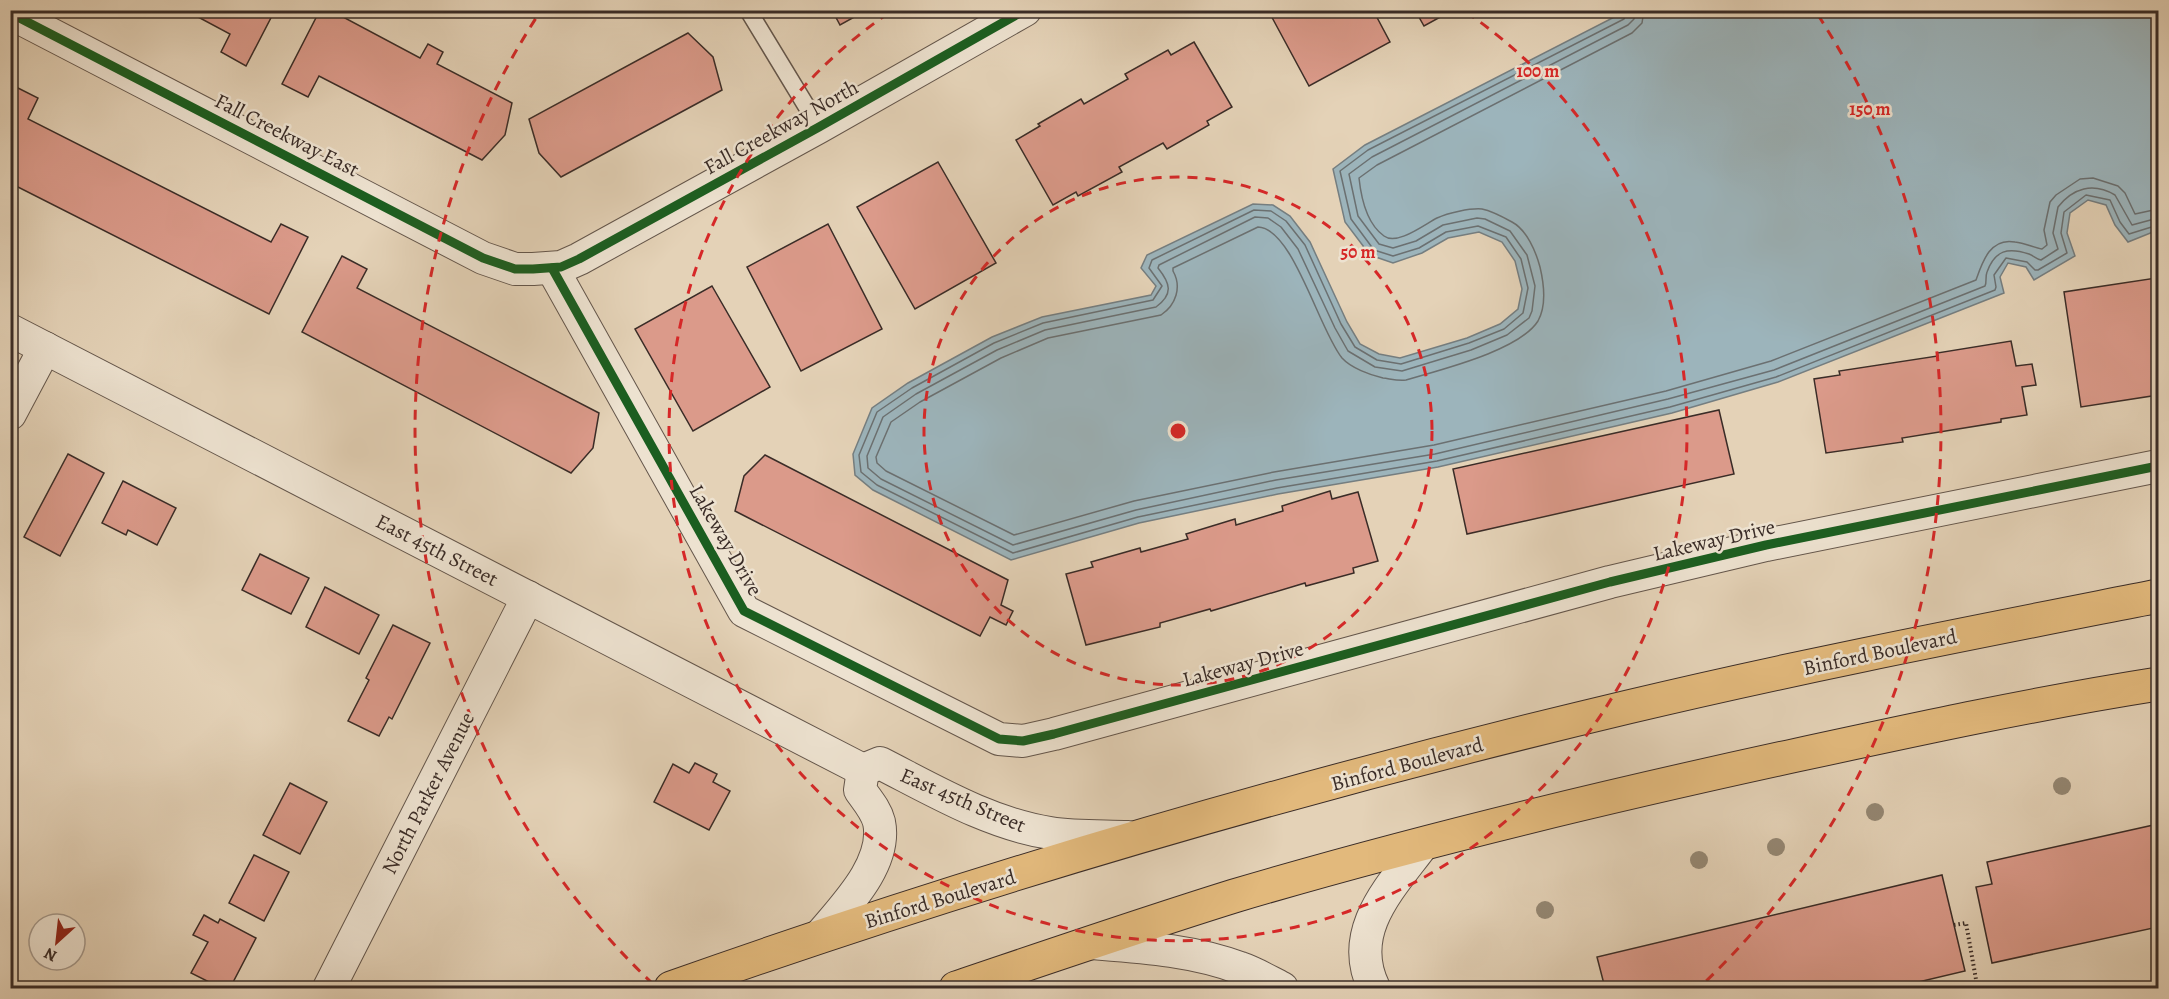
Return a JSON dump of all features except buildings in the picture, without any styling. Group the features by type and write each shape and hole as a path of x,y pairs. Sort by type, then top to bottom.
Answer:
{"main road":[{"name":"Binford Boulevard","path":"670,988 819,937 1138,837 1380,770 1628,707 1804,667 2158,596"},
{"path":"956,988 1235,896 1423,844 1720,772 1927,727 2087,695 2158,684"}],"street":[{"name":"Fall Creekway North","path":"552,268 561,267 579,259 1025,10"},
{"name":"Fall Creekway East","path":"10,13 483,258 514,269 552,268"},
{"name":"Lakeway Drive","path":"552,268 744,610 999,739 1023,741 1054,734 1610,582 1766,545 2158,466"},
{"name":"East 45th Street","path":"10,330 863,770 880,763 942,794 1020,827 1052,834 1138,837"},
{"path":"10,414 45,348"},
{"name":"North Parker Avenue","path":"328,988 528,597"},
{"path":"819,937 870,872 876,855 879,822 873,807 860,790 863,770"},
{"path":"1374,988 1365,954 1367,934 1372,918 1379,903 1423,844"},
{"path":"1089,943 1161,949 1206,958 1239,968 1282,988"}],"lane":[{"path":"748,10 819,127"}],"path":[{"path":"1954,926 1966,922 1977,985"}],"water":[{"path":"2151,10 2158,15 2158,73 2156,78 2158,93 2158,230 2128,242 2115,225 2106,205 2088,200 2070,213 2067,233 2075,256 2034,280 2026,267 2008,263 2000,277 2004,293 1778,382 1672,413 1438,467 1278,494 1139,523 1011,560 873,490 855,475 853,454 872,408 908,383 992,337 1042,317 1151,295 1156,286 1141,268 1147,255 1253,204 1273,205 1290,216 1310,242 1347,322 1360,344 1379,354 1400,358 1467,338 1500,324 1518,309 1522,289 1515,261 1502,242 1479,232 1448,238 1422,253 1393,263 1370,255 1345,222 1333,169 1365,145 1626,11"}],"cycle path":[{"path":"10,13 483,258 515,269 533,269 561,267 579,259 1025,10"},
{"path":"552,268 744,611 999,739 1023,741 1054,734 1610,582 1766,545 2158,466"}]}
